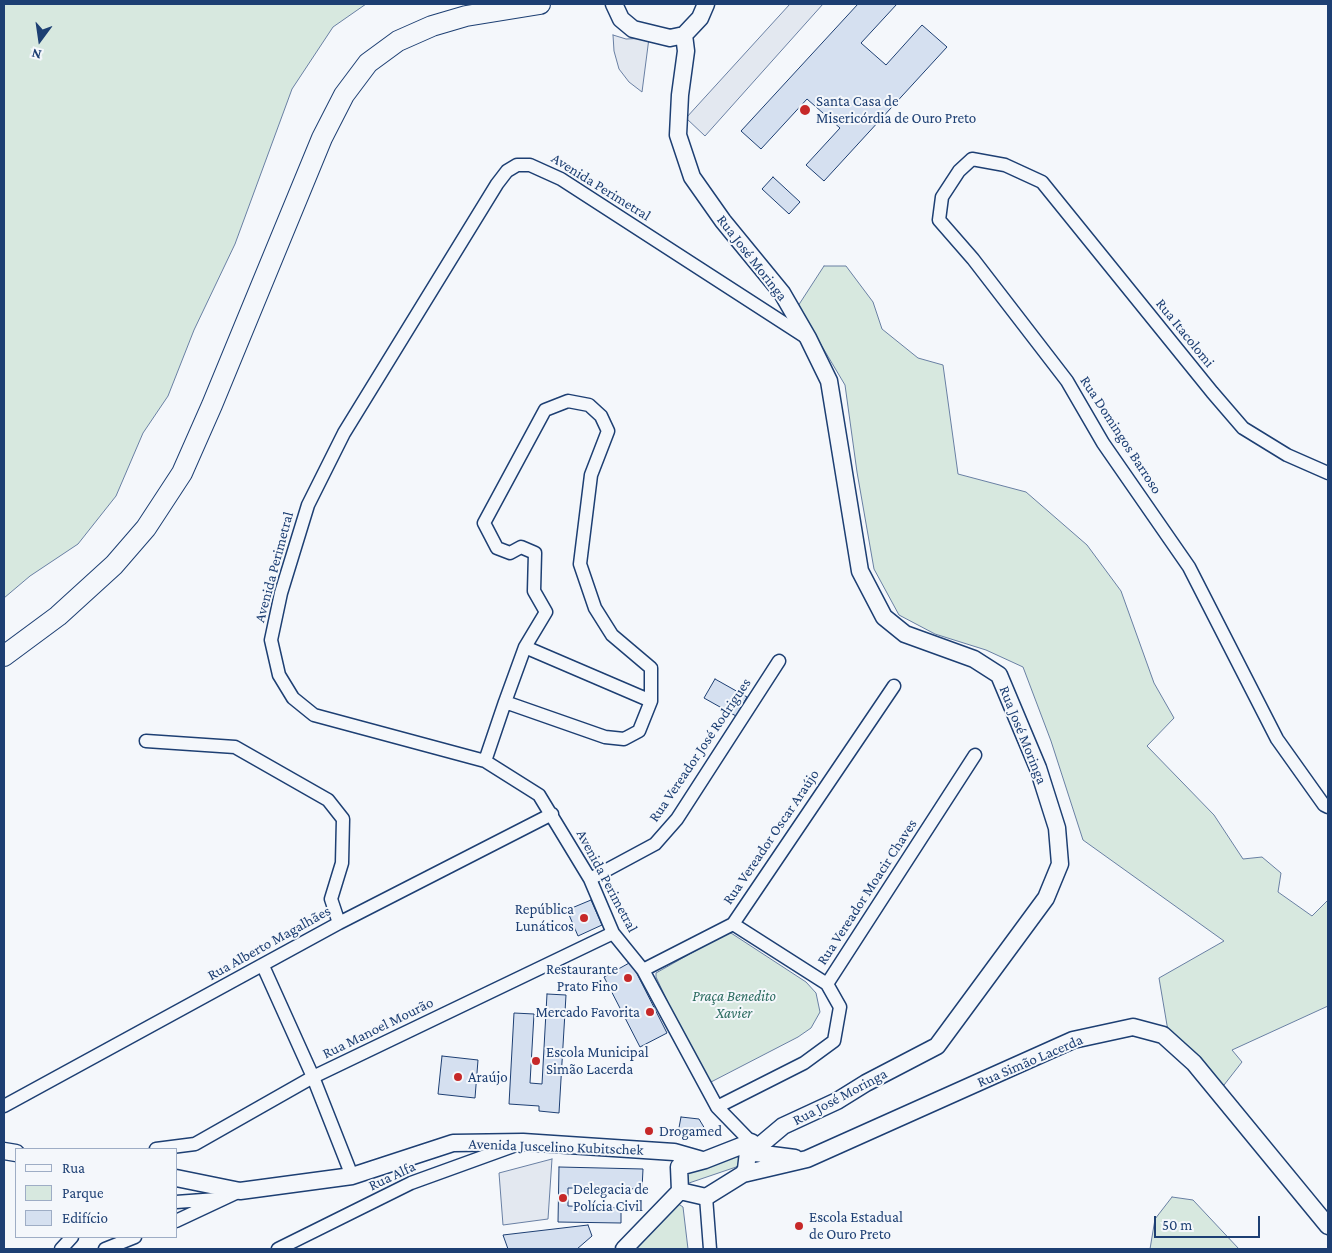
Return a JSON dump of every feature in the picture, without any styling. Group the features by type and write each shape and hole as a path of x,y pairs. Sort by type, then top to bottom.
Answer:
{"main road":[{"path":"4,656 58,616 114,564 146,528 182,474 322,138 344,96 368,62 398,40 432,26 466,16 540,4"}],"street":[{"path":"614,4 620,19 633,29 670,38 684,35 700,18 706,4"},
{"name":"Rua José Moringa","path":"684,35 686,51 680,95 678,135 692,177 723,221 782,293 808,338 829,381 860,571 884,617 905,634 974,659 999,676 1038,768 1055,820 1060,864 1046,898 937,1046 866,1083 837,1101 783,1126 752,1147"},
{"name":"Rua Domingos Barroso","path":"1042,182 1005,165 972,159 958,171 942,197 939,220 973,259 1067,381 1103,443 1189,568 1277,739 1328,807"},
{"name":"Avenida Perimetral","path":"752,1147 717,1106 643,970 614,933 590,879 539,795 485,761 314,716 293,698 279,675 271,640 281,593 312,496 344,433 502,178 518,165 530,165 544,170 808,338"},
{"name":"Rua Itacolomi","path":"1042,182 1243,428 1287,455 1328,473"},
{"path":"485,761 505,702 525,647 546,612 534,591 535,553 521,547 510,553 497,548 484,523 545,410 568,401 589,405 601,416 608,432 591,475 580,564 594,608 612,635 651,668 651,701 639,732 624,739 605,737 505,702"},
{"path":"525,647 651,701"},
{"name":"Rua Vereador José Rodrigues","path":"590,879 655,844 677,819 779,661"},
{"name":"Rua Vereador Oscar Araújo","path":"643,970 732,924 894,686"},
{"path":"146,741 234,747 328,800 343,819 342,863 330,899 339,923"},
{"name":"Rua Vereador Moacir Chaves","path":"717,1106 804,1063 834,1041 840,1007 827,984 975,755"},
{"name":"Rua Alberto Magalhães","path":"4,1106 339,923 552,814"},
{"path":"732,924 827,984"},
{"name":"Rua Manoel Mourão","path":"164,1148 195,1144 313,1077 614,933"},
{"path":"263,966 313,1077 352,1176"},
{"name":"Rua Simão Lacerda","path":"706,1197 742,1174 808,1159 1074,1040 1133,1027 1163,1034 1194,1063 1328,1226"},
{"name":"Avenida Juscelino Kubitschek","path":"178,1178 240,1191 352,1176 452,1143 523,1142 676,1159 705,1160 752,1147"},
{"name":"Rua Alfa","path":"278,1249 412,1183 523,1142"},
{"path":"742,1174 746,1169 752,1147 808,1159"},
{"path":"676,1159 680,1192"},
{"path":"178,1202 214,1200 240,1191"},
{"path":"178,1220 240,1191"},
{"path":"680,1192 706,1197 710,1249"},
{"path":"624,1249 680,1192"},
{"path":"61,1249 71,1238"},
{"path":"105,1249 132,1238"}],"green space":[{"path":"4,4 366,4 333,27 292,89 235,244 194,330 168,396 143,433 116,496 78,544 30,576 4,598"},
{"path":"824,266 846,266 873,302 882,329 918,358 943,365 958,474 1026,492 1087,545 1121,591 1154,683 1174,718 1147,746 1214,815 1243,859 1262,857 1281,873 1278,892 1312,916 1328,900 1328,1006 1232,1050 1242,1062 1224,1085 1209,1083 1168,1031 1159,978 1224,941 1083,840 1051,741 1023,667 986,650 935,634 899,615 874,569 857,472 845,385 798,306"},
{"name":"Praça Benedito Xavier","path":"731,933 806,982 816,993 820,1012 811,1028 798,1037 711,1082 703,1077 656,977 656,973 725,934"},
{"path":"740,1150 742,1165 689,1183 686,1181 684,1168"},
{"path":"1172,1197 1193,1200 1239,1249 1150,1249 1155,1219"},
{"path":"677,1203 683,1207 688,1249 615,1249"}],"shaded area":[{"path":"790,4 823,4 705,136 686,118"},
{"path":"613,35 626,39 649,38 642,92 629,82 619,69 614,51"},
{"path":"552,1159 548,1219 503,1225 499,1173"}],"building":[{"path":"858,4 897,4 861,43 886,65 922,25 947,47 824,181 806,165 840,128 807,99 761,149 741,131"},
{"path":"773,177 800,202 789,214 762,189"},
{"path":"715,679 747,697 736,716 704,698"},
{"name":"República Lunáticos","path":"591,900 602,925 578,936 567,910"},
{"path":"631,962 667,1033 640,1047 604,977"},
{"path":"547,994 566,995 559,1113 539,1111 539,1106 509,1104 514,1013 534,1014 530,1083 542,1084"},
{"name":"Araújo","path":"442,1056 478,1060 475,1098 438,1094"},
{"path":"681,1117 699,1119 705,1129 701,1135 678,1133"},
{"name":"Delegacia de Polícia Civil","path":"559,1167 643,1169 642,1189 568,1188 568,1206 621,1208 621,1223 558,1222"},
{"path":"588,1225 592,1236 577,1249 508,1249 503,1235"}],"place":[{"name":"Santa Casa de Misericórdia de Ouro Preto","path":"805,110"},
{"name":"República Lunáticos","path":"584,918"},
{"name":"Restaurante Prato Fino","path":"628,978"},
{"name":"Mercado Favorita","path":"650,1012"},
{"name":"Escola Municipal Simão Lacerda","path":"536,1061"},
{"name":"Araújo","path":"458,1077"},
{"name":"Drogamed","path":"649,1131"},
{"name":"Delegacia de Polícia Civil","path":"563,1198"},
{"name":"Escola Estadual de Ouro Preto","path":"799,1226"}]}
